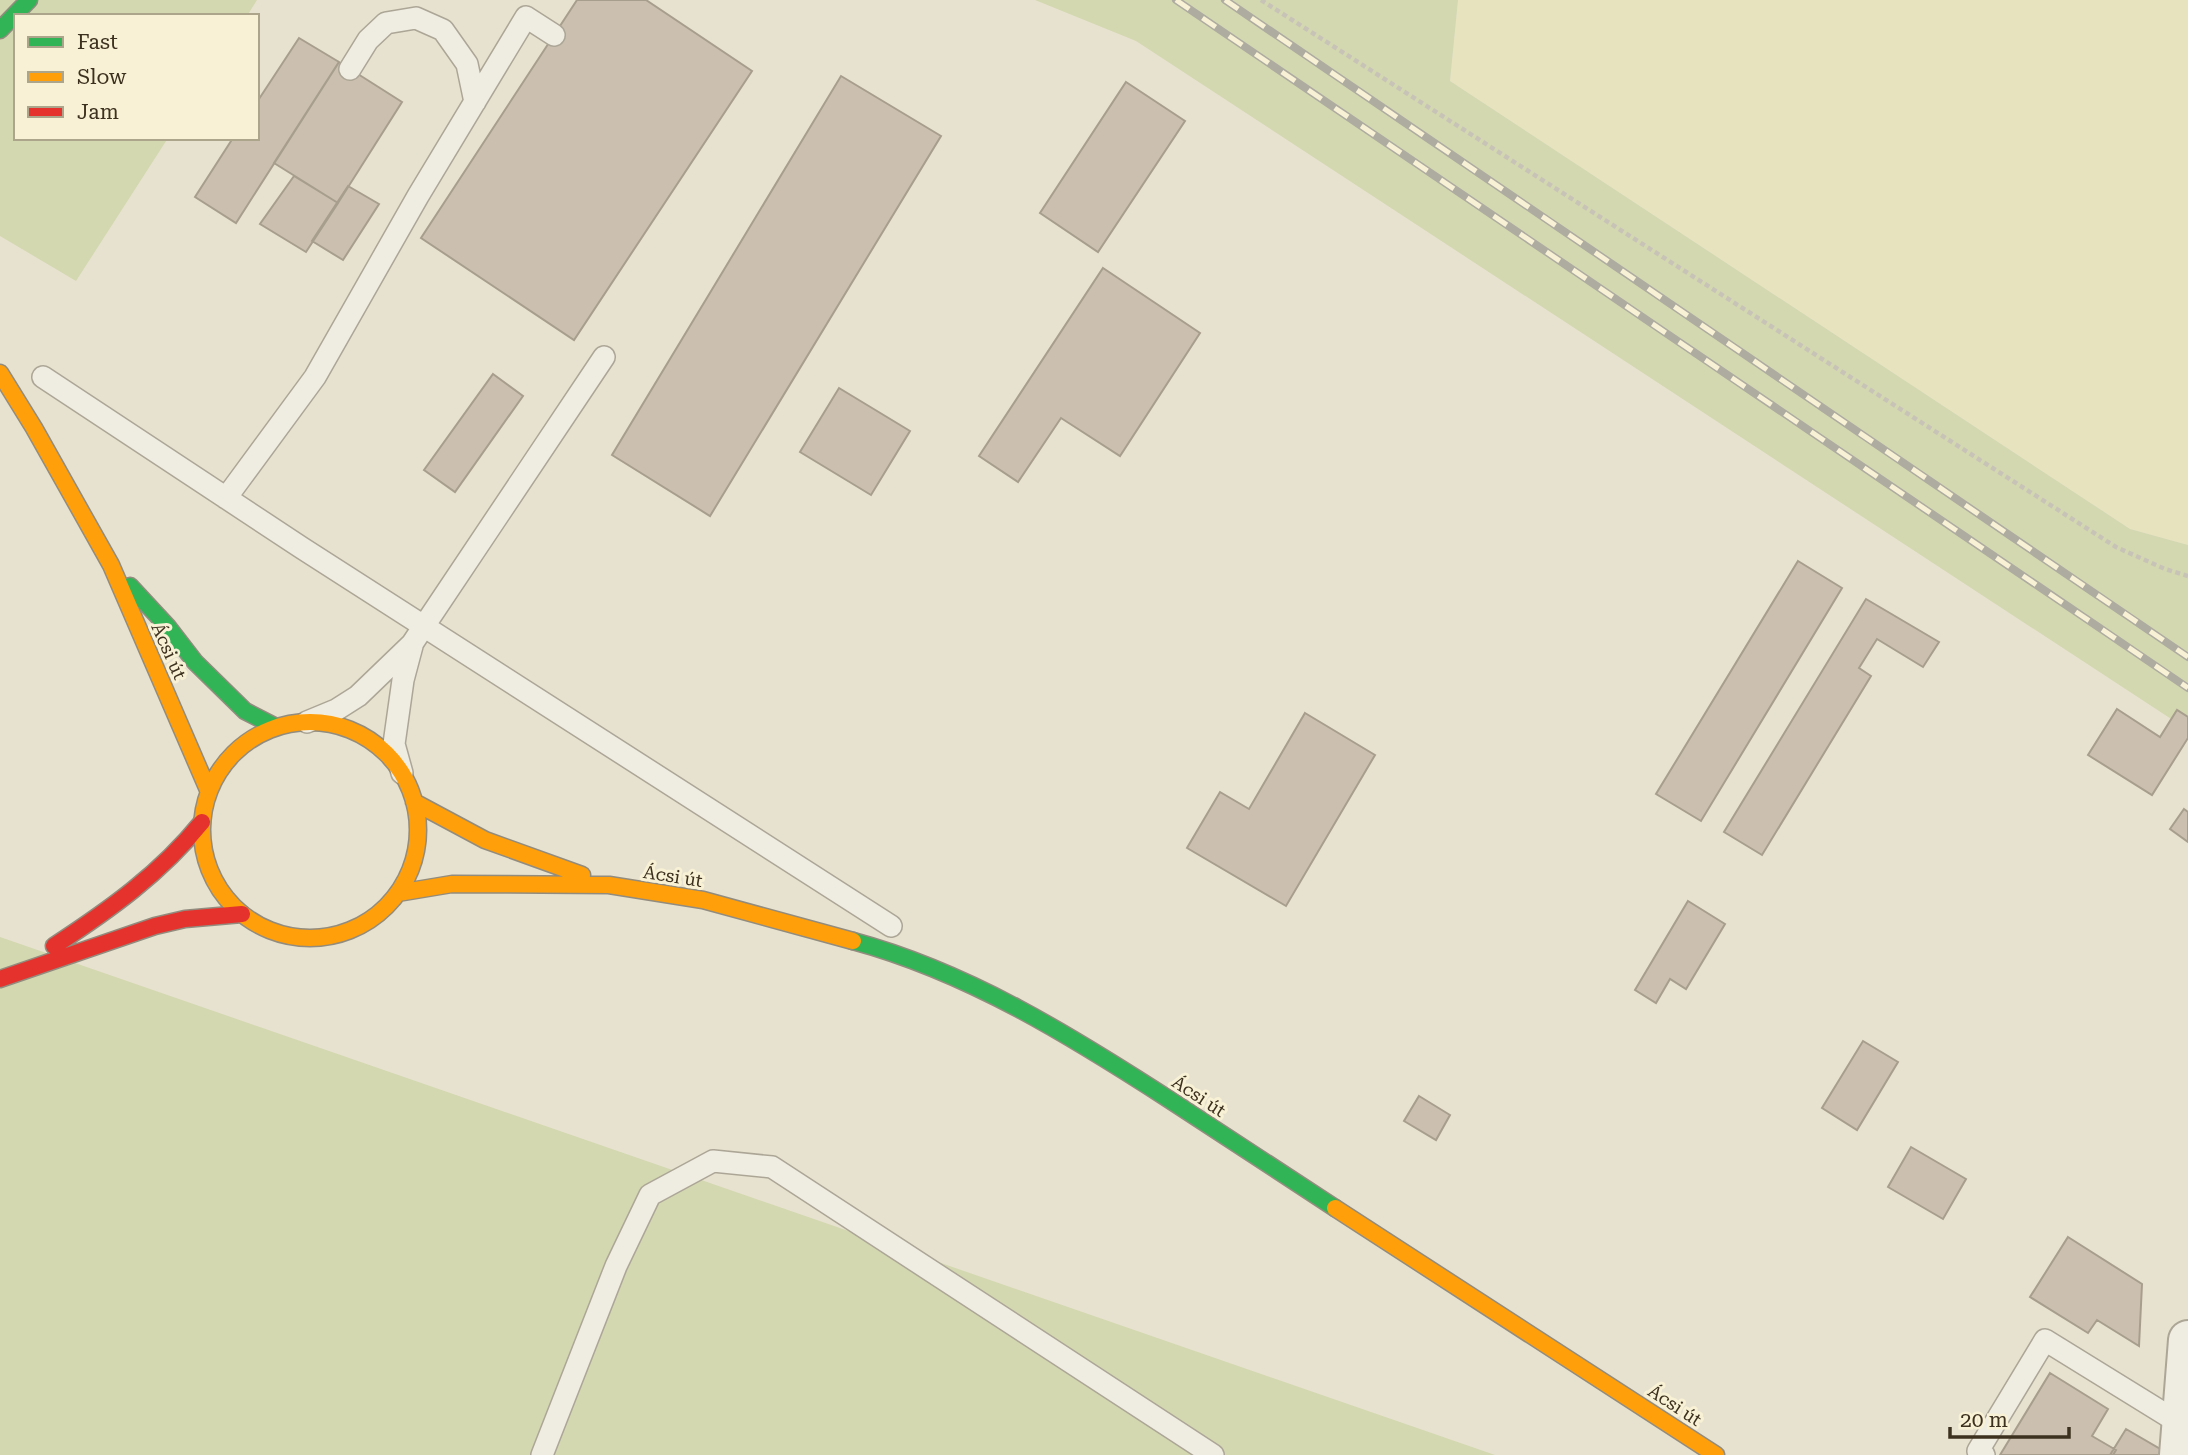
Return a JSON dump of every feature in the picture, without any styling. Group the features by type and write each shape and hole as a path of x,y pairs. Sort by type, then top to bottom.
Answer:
{"main road":[{"path":"15,14 29,0"},
{"path":"0,30 14,16"},
{"name":"Ácsi út","path":"0,373 111,565 209,792"},
{"name":"Ácsi út","path":"111,565 219,687 245,712 275,727"},
{"path":"307,722 335,725 362,734 384,752 402,773 418,818 413,865 398,893 376,915 356,928 333,936 301,938 269,930 242,914 219,888 205,857 202,822 209,792 226,761 237,750 275,727 307,722"},
{"name":"Ácsi út","path":"414,802 485,840 609,885"},
{"path":"4,977 136,891 181,850 202,822"},
{"name":"Ácsi út","path":"398,893 452,884 609,885 703,900 875,947 983,990 1085,1045 1716,1455"},
{"path":"4,977 156,926 185,919 242,914"}],"street":[{"path":"2180,1439 2188,1340"}],"lane":[{"path":"350,69 368,40 386,23 416,18 443,30 467,64 475,102"},
{"path":"226,498 315,377 418,196 526,18 554,36"},
{"path":"307,722 336,710 358,696 412,644 604,357"},
{"path":"43,377 226,498 891,926"},
{"path":"402,773 394,744 403,680 412,644"},
{"path":"542,1455 616,1266 650,1195 713,1161 772,1167 1213,1455"},
{"path":"1984,1455 1978,1451 2045,1340 2180,1439"}],"path":[{"path":"1261,0 2116,547 2188,576"}],"shaded area":[{"path":"1458,0 2188,0 2188,545 2130,529 1450,81"}],"green space":[{"path":"0,0 257,0 248,14 14,14 14,140 167,140 76,281 0,236"},
{"path":"1035,0 1458,0 1450,81 2130,529 2188,545 2188,730 1136,41"},
{"path":"0,937 1495,1455 0,1455"}],"building":[{"path":"577,0 646,0 752,71 574,340 421,238"},
{"path":"299,38 339,62 236,223 195,197 232,140 259,140 259,99"},
{"path":"339,62 402,102 338,203 274,163"},
{"path":"841,76 941,136 710,516 612,455"},
{"path":"1126,82 1185,121 1098,252 1040,213"},
{"path":"294,176 338,203 306,252 260,224"},
{"path":"348,186 379,204 343,260 312,241"},
{"path":"1103,268 1200,333 1120,456 1061,418 1018,482 979,456"},
{"path":"493,374 523,396 455,492 424,470"},
{"path":"839,388 910,431 871,495 800,452"},
{"path":"1798,561 1842,588 1701,821 1656,794"},
{"path":"1866,599 1939,642 1923,667 1877,639 1859,668 1871,676 1762,855 1724,832"},
{"path":"2117,709 2160,737 2177,710 2188,717 2188,738 2152,795 2088,755"},
{"path":"1305,713 1375,755 1286,906 1187,848 1220,792 1249,809"},
{"path":"2184,809 2188,812 2188,842 2170,829"},
{"path":"1688,901 1725,924 1686,989 1670,979 1656,1003 1635,990"},
{"path":"1863,1041 1898,1062 1857,1130 1822,1108"},
{"path":"1419,1096 1450,1115 1436,1140 1404,1121"},
{"path":"1911,1147 1966,1179 1943,1219 1888,1187"},
{"path":"2068,1237 2142,1284 2139,1346 2097,1320 2088,1333 2030,1297"},
{"path":"2050,1373 2108,1409 2092,1436 2116,1450 2113,1455 2000,1455"},
{"path":"2126,1429 2167,1453 2166,1455 2110,1455"}],"railway":[{"path":"1176,0 2188,688"},
{"path":"1225,0 2188,657"}],"traffic: fast":[{"path":"15,14 29,0"},
{"path":"0,30 14,16"},
{"path":"130,586 168,627 195,662 245,711 276,727"},
{"path":"853,941 937,970 1018,1008 1133,1076 1335,1208"}],"traffic: slow":[{"path":"0,373 111,565 209,792"},
{"path":"310,722 351,730 370,740 386,754 400,770 410,789 418,830 410,871 400,890 386,906 370,920 351,930 310,938 269,930 250,920 234,906 220,890 210,871 202,830 210,789 220,770 234,754 250,740 269,730 310,722"},
{"path":"414,802 485,840 582,875"},
{"path":"398,893 452,884 609,885 703,900 853,941"},
{"path":"1335,1208 1716,1455"}],"traffic: jam":[{"path":"54,946 151,875 202,822"},
{"path":"0,979 155,926 185,919 242,914"}]}
